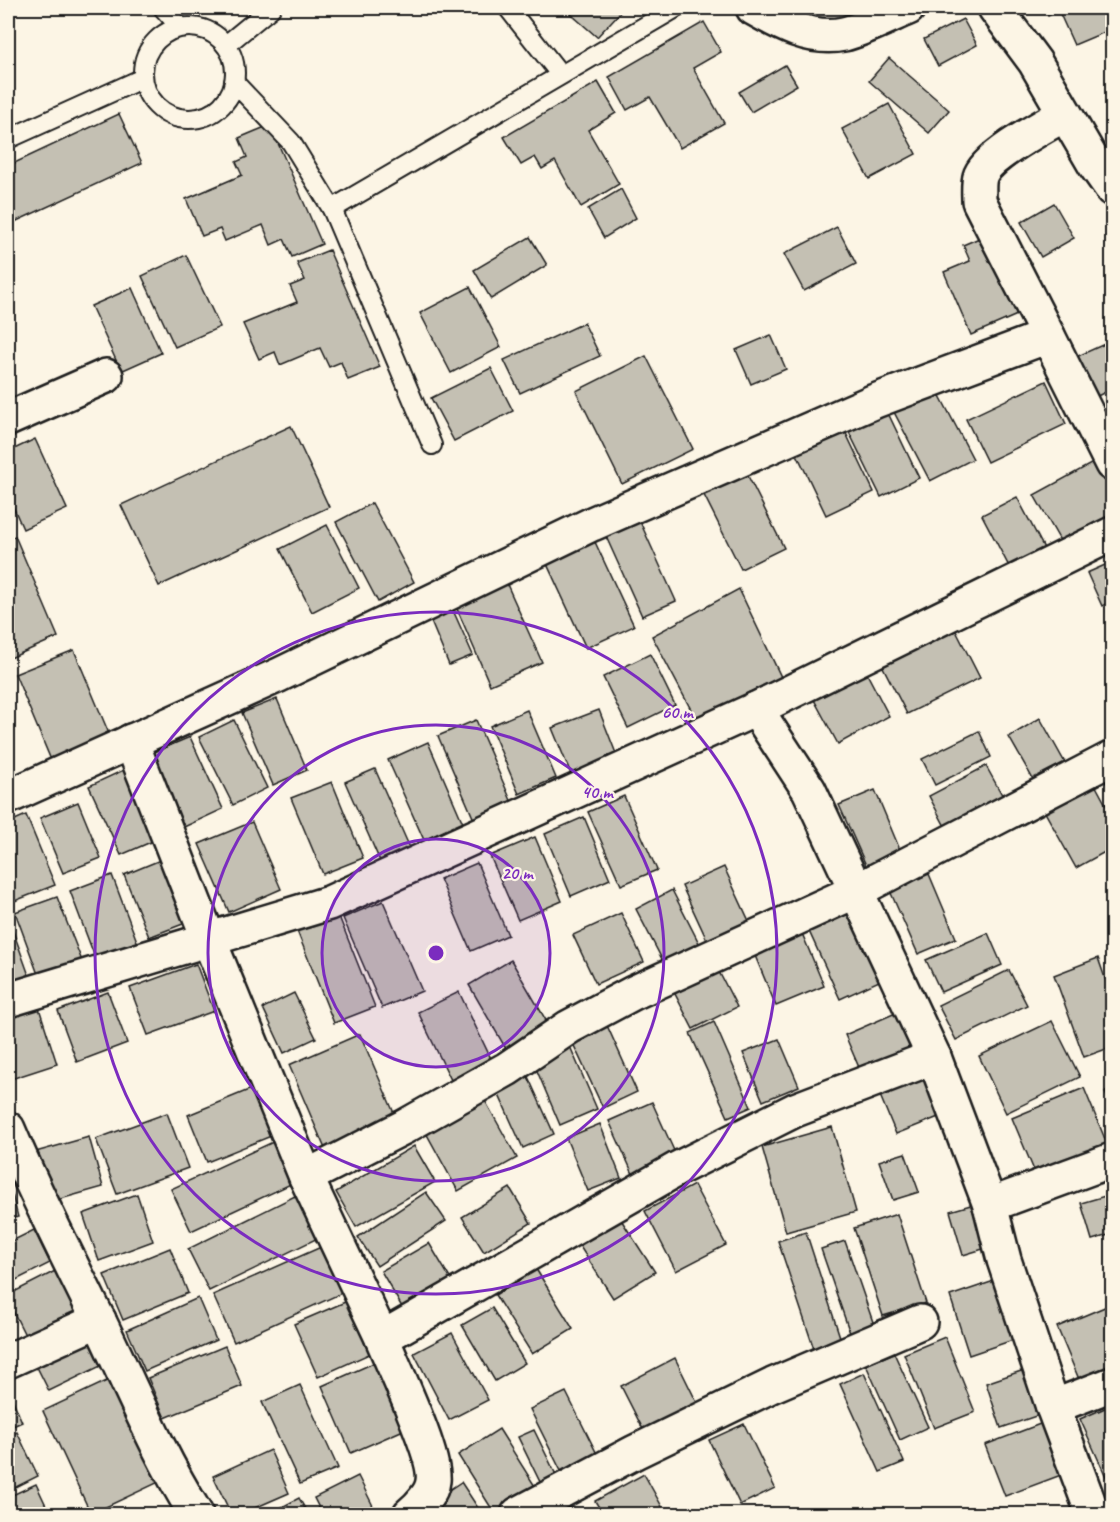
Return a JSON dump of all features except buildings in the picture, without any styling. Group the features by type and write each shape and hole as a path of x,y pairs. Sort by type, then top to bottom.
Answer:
{"street":[{"path":"753,8 780,24 814,35 844,34 908,8"},
{"path":"995,8 1035,62 1095,165 1113,189"},
{"path":"1065,114 995,158 980,175 979,201 1113,464"},
{"path":"8,797 279,675 603,519 875,401 1048,336"},
{"path":"8,419 106,376"},
{"path":"8,1000 329,903 756,709 1113,534"},
{"path":"756,709 809,790 934,1057 990,1206 1004,1260 1053,1407 1093,1515"},
{"path":"131,741 306,1177 382,1338 430,1456 433,1482 419,1506 410,1515"},
{"path":"306,1177 404,1127 507,1069 569,1028 633,993 856,891 1113,758"},
{"path":"382,1338 676,1169 795,1110 934,1057"},
{"path":"8,1129 61,1246 176,1482 196,1515"},
{"path":"990,1206 1113,1160"},
{"path":"8,1361 99,1320"},
{"path":"518,1515 625,1458 773,1385 920,1322"},
{"path":"1053,1407 1113,1384"}],"lane":[{"path":"163,8 180,27"},
{"path":"226,45 271,8"},
{"path":"508,8 560,74"},
{"path":"332,209 676,8"},
{"path":"180,27 194,27 217,36 233,57 235,69 230,95 221,106 209,115 194,119 180,118 166,113 155,104 147,92 143,78 148,51 156,40 180,27"},
{"path":"8,139 143,78"},
{"path":"234,82 291,142 332,209 432,445"}]}
